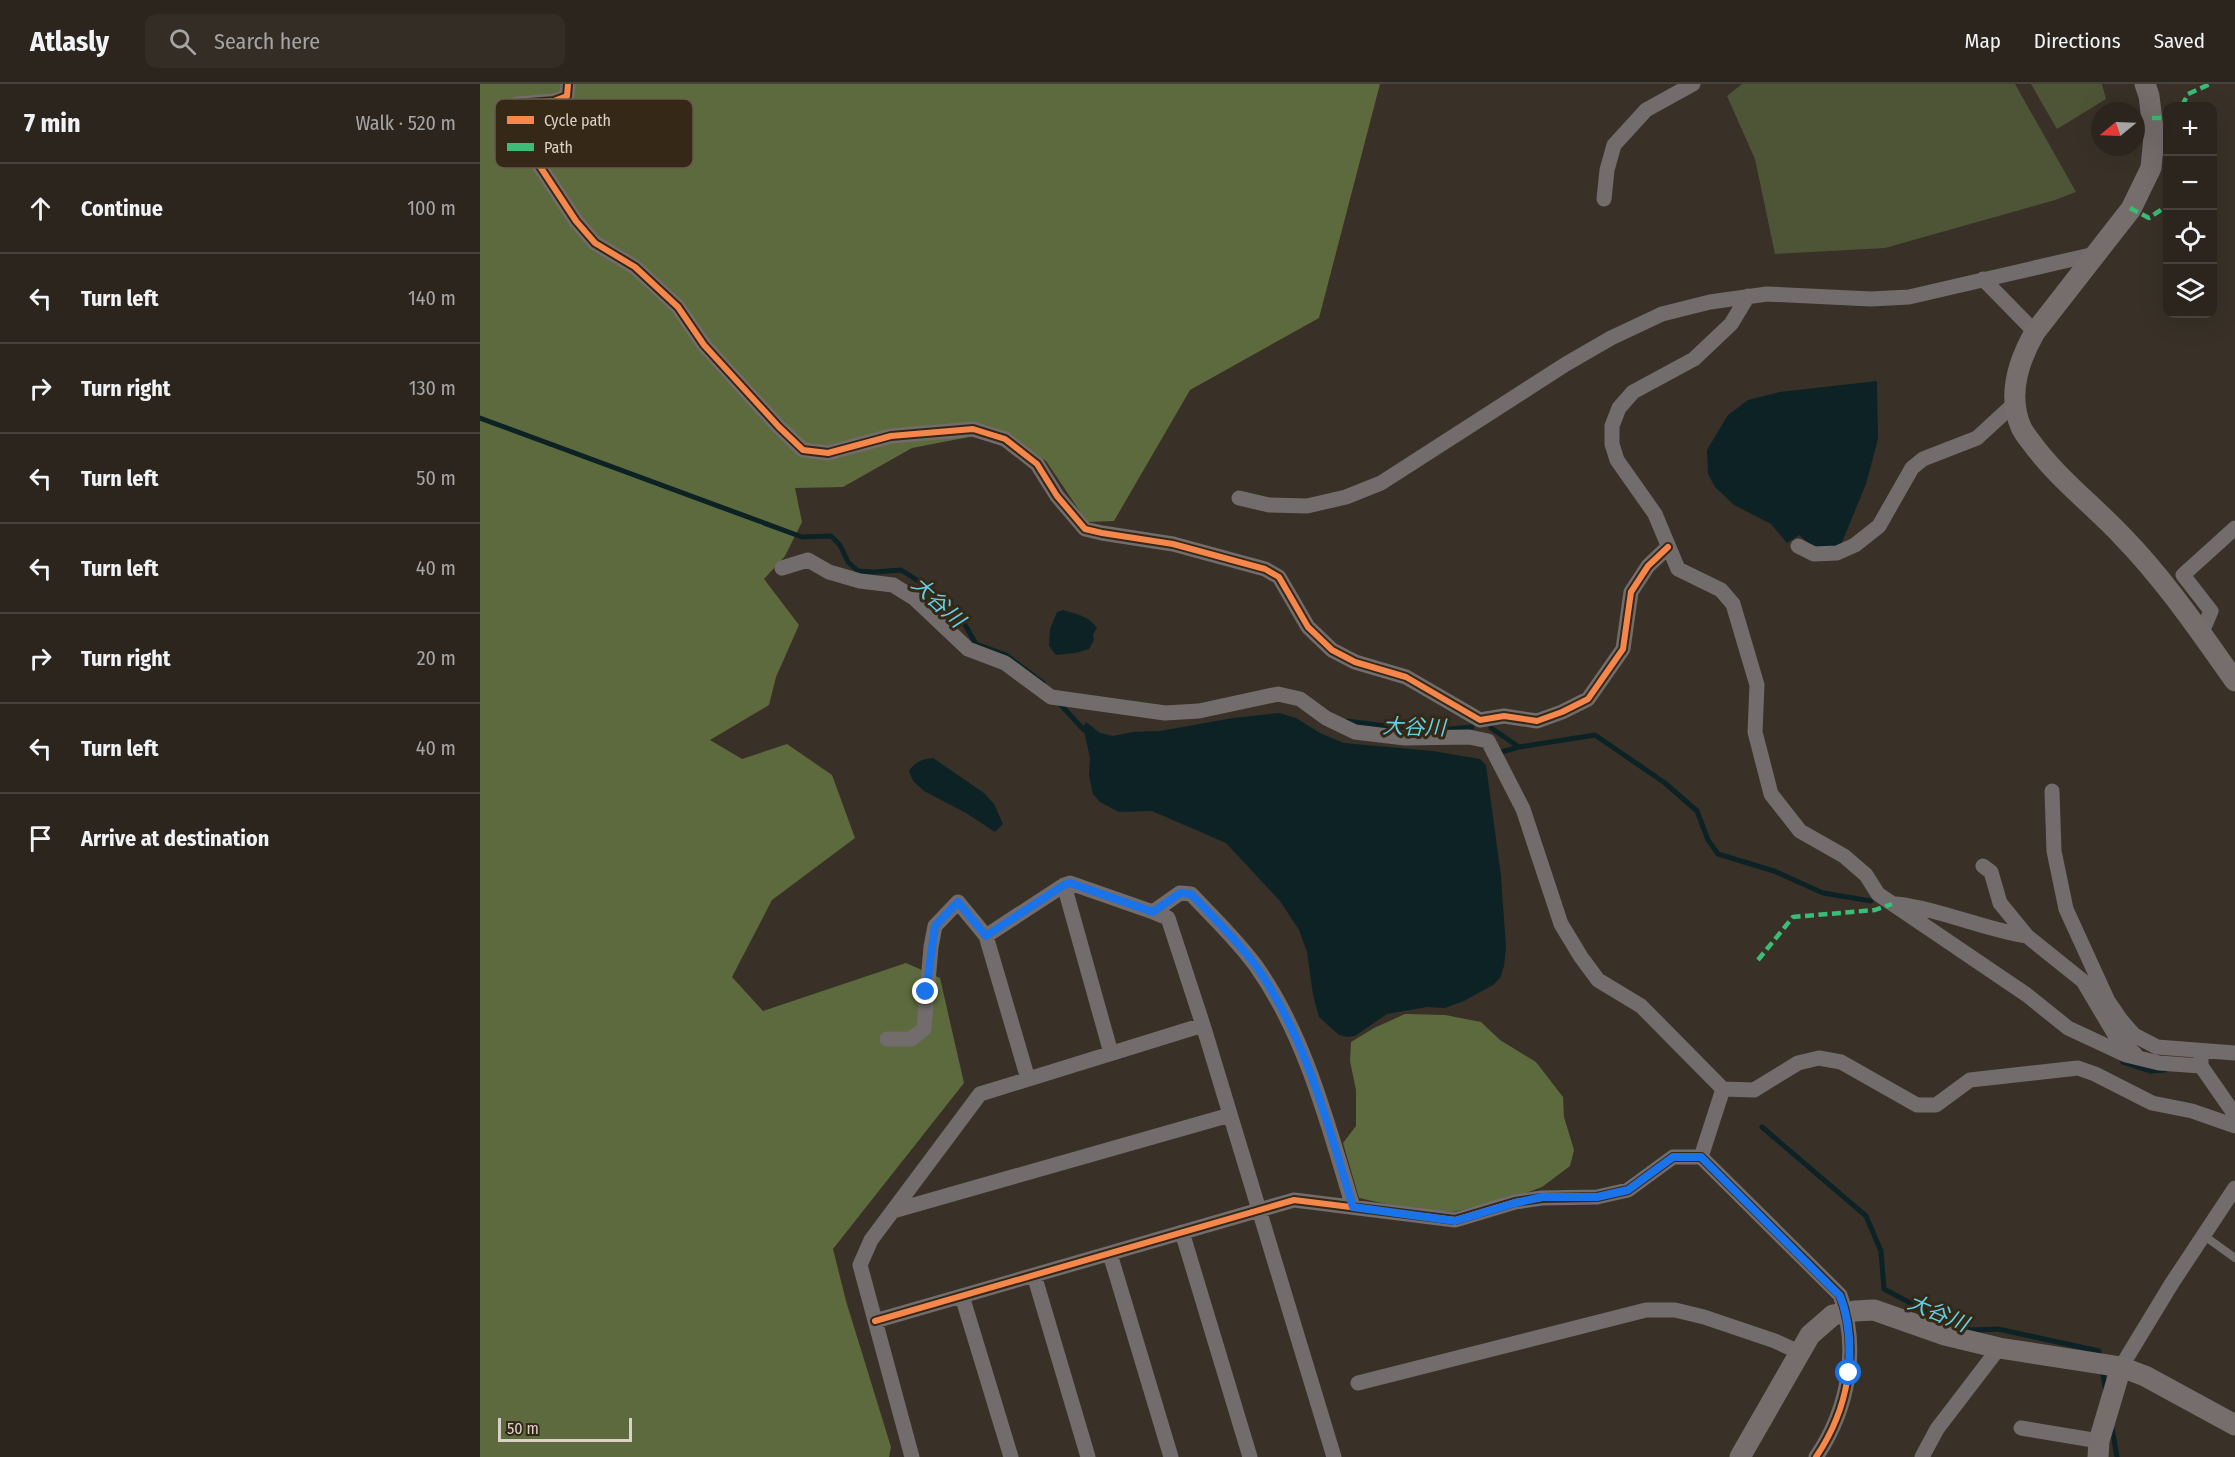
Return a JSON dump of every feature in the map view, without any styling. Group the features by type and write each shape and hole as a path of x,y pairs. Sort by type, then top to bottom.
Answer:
{"street":[{"path":"559,99 567,96 568,84"},
{"path":"1604,199 1607,170 1614,145 1646,110 1693,84"},
{"path":"2145,84 2150,96 2154,136 2151,168 2131,209 2035,332 2022,354 2016,377 2015,403 2021,427 2042,457 2125,538 2202,632 2235,681"},
{"path":"541,168 576,221 595,243 635,267 678,308 704,345 803,450 828,453 891,436 973,429 1005,439 1037,464 1057,496 1085,529 1173,544 1265,569 1279,577 1308,627 1332,650 1355,662 1406,677 1480,720 1488,741 1523,809 1561,924 1581,957 1598,980 1641,1006 1724,1089 1754,1090 1798,1063 1819,1058 1841,1062 1917,1105 1936,1105 1970,1080 2078,1068 2095,1074 2152,1103 2192,1111 2235,1126"},
{"path":"1239,498 1269,505 1307,506 1346,497 1372,487 1566,364 1611,338 1662,314 1710,302 1767,294 1871,299 1909,297 2095,254"},
{"path":"1983,279 2035,332"},
{"path":"1748,296 1731,324 1694,359 1633,392 1619,408 1612,426 1612,444 1617,460 1655,513 1678,569 1721,590 1733,604 1757,686 1755,732 1771,794 1800,831 1844,856 1866,875 1878,894 2027,995 2068,1028 2126,1055 2159,1063 2201,1066"},
{"path":"1798,546 1814,554 1836,553 1855,545 1880,526 1912,468 1923,459 1977,438 2015,403"},
{"path":"2202,632 2211,610 2183,575 2235,528"},
{"path":"1480,720 1504,716 1537,721 1588,699 1623,649 1631,592 1648,566 1668,547"},
{"path":"782,568 808,560 829,572 893,585 914,598 968,649 1005,663 1051,697 1165,713 1199,711 1278,694 1300,699 1326,718 1355,732 1405,738 1469,737 1488,741"},
{"path":"2052,791 2054,851 2066,909 2108,1001 2134,1035 2157,1047 2235,1053"},
{"path":"1983,866 1991,872 2000,903 2027,936 2083,981 2115,1035 2139,1058"},
{"path":"986,936 1070,883 1168,918 1203,1025 1334,1457"},
{"path":"1064,885 1112,1053"},
{"path":"1153,912 1180,893 1191,894 1255,965 1286,1017 1313,1079 1353,1207"},
{"path":"887,1039 911,1039 924,1029 935,926 958,902 986,936 1028,1079"},
{"path":"1892,904 1922,907 1998,931 2027,936"},
{"path":"912,1457 860,1265 872,1240 980,1094 1203,1025"},
{"path":"2201,1050 2201,1066 2235,1115"},
{"path":"1701,1157 1724,1089"},
{"path":"893,1211 1230,1115"},
{"path":"875,1321 1294,1200 1455,1221 1505,1205 1542,1197 1597,1197 1628,1190 1673,1157 1701,1157 1840,1296 1846,1312 1850,1343 1849,1373 1843,1404 1816,1457"},
{"path":"2021,1428 2100,1442 2121,1367 2172,1283 2235,1188"},
{"path":"1182,1232 1250,1457"},
{"path":"1110,1254 1171,1457"},
{"path":"1034,1275 1088,1457"},
{"path":"962,1296 1011,1457"},
{"path":"1358,1383 1646,1310 1675,1310 1704,1317 1775,1341 1799,1352"},
{"path":"1740,1457 1810,1335 1833,1315 1846,1312 1874,1311 1944,1335 1999,1348 2121,1367 2145,1376 2235,1425"},
{"path":"1922,1457 1936,1429 1999,1348"}],"lane":[{"path":"2203,1235 2235,1258"}],"green space":[{"path":"480,84 1380,84 1319,318 1190,390 1114,521 1087,522 1046,461 1000,431 912,448 843,487 795,488 802,522 785,556 764,579 799,625 776,677 769,705 710,740 742,759 787,744 832,775 855,838 772,900 732,977 763,1011 906,963 940,978 964,1083 833,1249 846,1301 891,1447 889,1457 480,1457"},
{"path":"1742,84 2015,84 2076,192 1885,248 1775,254 1755,159 1727,96"},
{"path":"2031,84 2102,84 2106,99 2101,102 2091,102 2091,108 2057,129"},
{"path":"1405,1014 1445,1015 1481,1022 1500,1040 1536,1062 1563,1097 1564,1117 1574,1150 1570,1166 1542,1187 1515,1197 1453,1212 1409,1209 1359,1198 1343,1143 1356,1126 1356,1090 1350,1061 1351,1042 1374,1028"}],"water":[{"path":"1877,381 1878,439 1866,484 1840,547 1817,550 1799,535 1787,543 1771,524 1734,505 1715,487 1708,474 1707,450 1728,415 1748,400 1780,392"},
{"path":"1063,610 1086,618 1097,628 1089,649 1056,655 1049,646 1050,629 1057,612"},
{"path":"1279,713 1296,718 1320,733 1344,743 1433,751 1480,759 1486,765 1501,876 1506,948 1500,978 1493,985 1464,1001 1445,1008 1427,1007 1387,1014 1355,1036 1339,1035 1319,1017 1313,995 1307,952 1299,930 1280,901 1226,843 1152,811 1119,812 1100,802 1093,794 1089,776 1090,758 1083,727 1086,722 1100,733 1113,736"},
{"path":"933,758 984,793 994,804 1003,824 995,832 966,813 924,791 913,781 909,771 913,765"}],"waterway":[{"name":"大谷川","path":"480,418 802,537 831,536 840,545 848,562 858,571 901,570 928,587 945,606 960,616 976,644 1006,655 1043,683"},
{"path":"1060,704 1084,730"},
{"name":"大谷川","path":"1347,721 1423,731"},
{"name":"大谷川","path":"1439,730 1472,727"},
{"path":"1491,728 1519,747 1595,735 1665,783 1697,811 1708,840 1718,854 1774,871 1823,893 1871,901"},
{"path":"1501,752 1519,747"},
{"path":"2123,1062 2151,1071 2165,1070"},
{"name":"大谷川","path":"1762,1127 1866,1216 1881,1251 1884,1289 1933,1315 1971,1330 1998,1329 2099,1351 2100,1360"},
{"name":"大谷川","path":"2102,1369 2106,1392"},
{"name":"大谷川","path":"2112,1428 2117,1457"}],"marked path":[{"path":"2184,102 2188,94 2210,84"},
{"path":"2152,118 2163,118"},
{"path":"2130,208 2149,218 2163,208"},
{"path":"1758,960 1793,917 1875,910 1892,904"}],"cycle path":[{"path":"559,99 567,96 568,84"},
{"path":"541,168 576,221 595,243 635,267 678,307 704,345 803,450 828,453 891,436 973,429 1005,439 1037,464 1057,496 1085,529 1173,544 1265,569 1279,577 1308,627 1332,650 1355,662 1406,677 1480,720 1504,716 1537,721 1588,699 1623,649 1631,592 1648,566 1668,547"},
{"path":"875,1321 1294,1200 1455,1220 1515,1202 1542,1198 1597,1197 1628,1190 1673,1157 1701,1157 1840,1295 1849,1336 1848,1379 1836,1419 1816,1457"}],"route":[{"path":"926,992 935,926 958,902 986,936 1070,883 1153,912 1180,893 1191,894 1255,965 1286,1017 1313,1079 1353,1207 1455,1221 1486,1210 1542,1197 1597,1197 1628,1190 1673,1157 1701,1157 1840,1296 1846,1312 1850,1343 1849,1373"}]}
